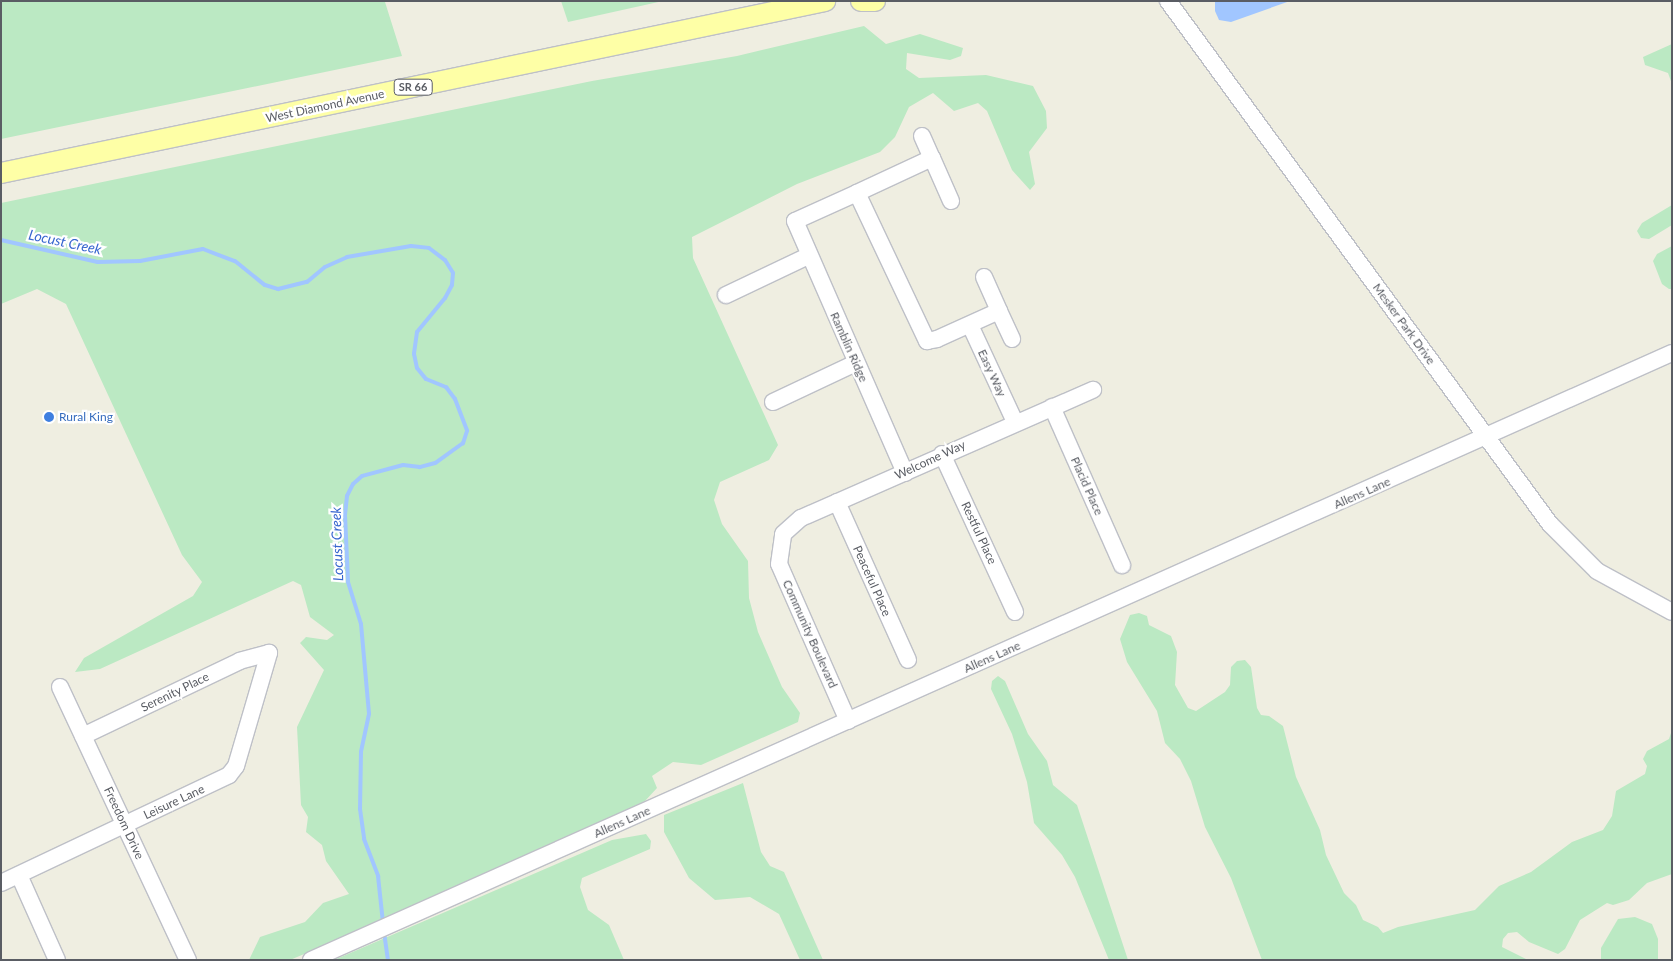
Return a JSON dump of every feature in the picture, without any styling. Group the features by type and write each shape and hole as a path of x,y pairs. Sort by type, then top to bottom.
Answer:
{"main road":[{"name":"West Diamond Avenue","path":"1,173 825,1"},
{"path":"861,1 876,1"}],"street":[{"name":"Mesker Park Drive","path":"1168,1 1550,524 1582,560 1620,587 1672,612"},
{"path":"922,136 952,201"},
{"path":"932,158 857,193 927,340 938,339 999,311"},
{"name":"Ramblin Ridge","path":"857,193 795,221 808,256 905,472"},
{"path":"726,295 808,256"},
{"path":"984,277 1012,339"},
{"name":"Easy Way","path":"970,325 1015,422"},
{"name":"Allens Lane","path":"311,960 408,915 1487,437 1672,353"},
{"path":"773,402 856,363"},
{"name":"Welcome Way","path":"779,545 790,526 837,502 1015,422 1093,390"},
{"name":"Placid Place","path":"1052,407 1122,565"},
{"name":"Restful Place","path":"942,454 1015,612"},
{"name":"Peaceful Place","path":"837,502 908,660"},
{"name":"Community Boulevard","path":"779,545 779,564 848,721"},
{"name":"Serenity Place","path":"83,736 240,661 269,653"},
{"name":"Leisure Lane","path":"1,884 224,779 234,771 269,653"},
{"name":"Freedom Drive","path":"60,687 188,960"},
{"path":"19,875 58,960"}],"green space":[{"path":"1,1 389,1 385,2 402,56 1,139"},
{"path":"561,1 663,1 568,22"},
{"path":"864,26 886,44 920,34 963,48 961,56 950,60 907,53 906,69 919,78 986,75 1033,86 1046,111 1047,128 1029,152 1035,184 1030,190 1012,170 987,111 978,103 954,111 933,93 909,107 895,137 880,152 797,184 692,237 693,258 778,445 769,460 720,482 714,500 722,524 748,561 749,598 758,632 782,687 800,713 798,722 701,765 673,762 652,776 657,788 645,801 545,852 290,960 249,960 260,937 305,922 323,903 349,894 326,861 322,845 306,832 308,817 301,805 297,727 324,670 300,643 306,637 327,640 334,635 310,617 301,585 293,581 100,669 75,672 84,658 193,596 202,582 182,555 66,304 37,289 1,304 1,203 592,81 737,56"},
{"path":"1672,44 1672,84 1668,73 1645,65 1643,57"},
{"path":"1672,205 1672,225 1649,239 1641,238 1637,231 1642,223"},
{"path":"1672,246 1672,289 1669,289 1662,284 1653,261 1657,254"},
{"path":"1139,613 1147,616 1149,625 1171,636 1177,652 1175,685 1188,708 1196,711 1225,692 1230,685 1231,667 1237,661 1245,660 1251,667 1257,708 1261,715 1269,716 1283,726 1296,777 1320,830 1326,855 1344,893 1356,905 1363,920 1378,927 1383,933 1398,927 1475,910 1499,886 1531,872 1572,842 1603,830 1612,816 1616,791 1645,774 1647,766 1643,759 1647,751 1669,739 1672,730 1672,874 1647,883 1629,900 1613,905 1607,903 1580,920 1565,949 1558,954 1529,942 1517,932 1508,933 1503,939 1502,947 1528,960 1262,960 1231,878 1205,827 1191,781 1180,759 1165,743 1157,711 1127,662 1120,639 1130,615"},
{"path":"998,676 1005,681 1028,734 1047,761 1053,785 1077,805 1128,960 1109,960 1075,877 1062,855 1034,823 1027,782 1012,734 991,689 992,681"},
{"path":"743,783 761,852 770,866 784,872 823,960 800,960 779,914 750,897 715,900 689,878 664,832 664,815"},
{"path":"646,834 651,841 650,849 582,878 580,887 588,910 609,925 624,960 334,960 612,840"},
{"path":"1635,917 1652,924 1658,939 1658,960 1601,960 1601,948 1618,919"}],"water":[{"path":"1215,1 1290,1 1231,22 1219,20 1215,11"}],"waterway":[{"name":"Locust Creek","path":"1,240 98,262 140,261 203,249 235,261 265,285 278,289 307,282 325,267 347,257 411,246 429,248 445,260 453,273 452,285 445,298 417,332 414,354 417,368 426,379 446,387 455,399 467,431 463,443 435,463 420,467 403,465 362,476 353,484 347,496 345,515 348,582 361,624 369,714 361,752 360,809 364,839 378,876 383,923"},
{"name":"Locust Creek","path":"384,932 388,960"}],"place":[{"name":"Rural King","path":"49,417"}]}
